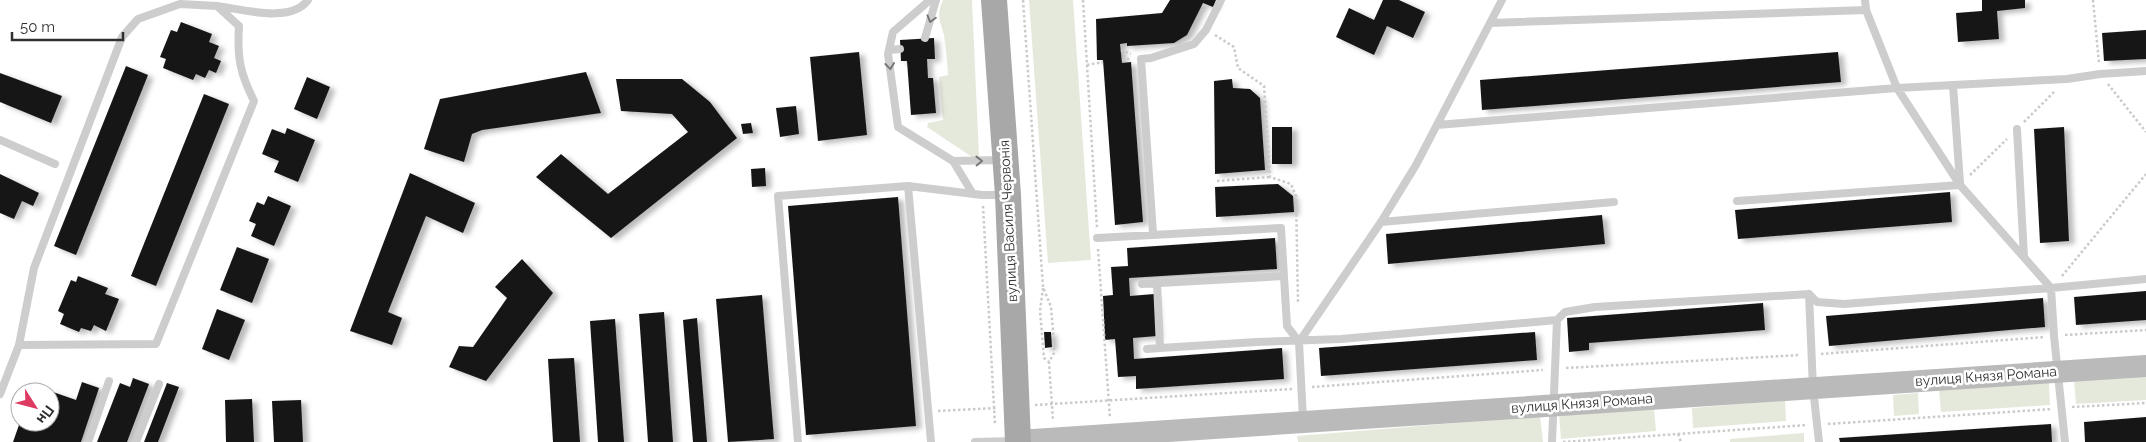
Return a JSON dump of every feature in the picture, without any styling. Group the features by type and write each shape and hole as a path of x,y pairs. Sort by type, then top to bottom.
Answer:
{"main road":[{"name":"вулиця Василя Червонія","path":"994,0 1008,195 1005,407 1010,441"}],"street":[{"name":"вулиця Князя Романа","path":"1010,441 1111,434 1222,431 1302,422 1554,404 2146,366"}],"lane":[{"path":"0,394 19,345 34,268 122,37 138,19 180,4 288,13 298,9 308,0"},
{"path":"930,0 893,32 889,50 898,127 953,161 972,194"},
{"path":"926,38 936,0"},
{"path":"1299,342 1381,222 1416,165 1502,0"},
{"path":"1865,0 1866,10 1897,88 1960,185 2051,288 2065,442"},
{"path":"1153,233 1142,58 1150,58 1194,44 1206,30 1219,2"},
{"path":"19,345 156,344 254,100 242,78 237,49 239,26 217,6"},
{"path":"1490,23 1866,10"},
{"path":"889,50 900,49"},
{"path":"1437,125 1897,88 2067,80 2100,74 2146,71"},
{"path":"1953,85 1960,185"},
{"path":"2017,129 2024,257"},
{"path":"0,140 55,164"},
{"path":"953,161 1006,160"},
{"path":"1737,201 1960,185"},
{"path":"798,442 778,196 908,186 982,195 1008,195"},
{"path":"908,186 931,442"},
{"path":"1381,222 1614,202"},
{"path":"1098,238 1153,233 1281,228 1287,326 1299,342 1302,422"},
{"path":"1142,284 1284,276"},
{"path":"1147,349 1257,342 1299,342 1557,320 1565,312 1595,307 1809,294 1817,302 1830,304 2146,279"},
{"path":"1157,284 1160,348"},
{"path":"1809,294 1813,388 1819,442"},
{"path":"1552,442 1557,320"},
{"path":"88,442 109,382"},
{"path":"136,442 159,384"},
{"path":"975,442 1010,441"}],"path":[{"path":"1023,0 1043,287 1040,311 1044,358 1049,362"},
{"path":"1083,0 1111,434"},
{"path":"1206,30 1234,47 1238,68 1264,86 1270,177"},
{"path":"1087,65 1103,62"},
{"path":"2051,288 2146,174"},
{"path":"1217,181 1270,177 1292,184 1296,196 1298,312"},
{"path":"982,195 1010,441"},
{"path":"1043,287 1051,307 1054,343 1054,353 1049,362 1054,437"},
{"path":"929,412 1302,388 1556,369 1813,355 2146,330"},
{"path":"1559,442 2146,403"},
{"path":"1678,434 1681,442"}],"shaded area":[{"path":"943,0 972,0 979,157 972,157 927,127 928,123 943,120 939,77 948,75 944,35 939,18"},
{"path":"1029,0 1073,0 1091,260 1048,263"},
{"path":"2146,375 2146,400 2076,404 2074,380"},
{"path":"2049,383 2050,405 1941,412 1939,390"},
{"path":"1918,393 1919,414 1894,416 1893,395"},
{"path":"1785,400 1786,421 1693,428 1692,408"},
{"path":"1654,408 1656,431 1561,439 1559,415"},
{"path":"1540,416 1543,442 1298,442 1297,436"},
{"path":"1804,433 1804,442 1730,442 1730,439"}],"building":[{"path":"1170,0 1216,0 1213,7 1203,3 1187,35 1174,43 1127,46 1127,43 1120,44 1122,63 1131,62 1143,222 1115,225 1103,60 1097,60 1096,19 1162,13"},
{"path":"1383,0 1399,0 1425,12 1413,38 1387,26 1374,55 1336,37 1349,8 1374,20"},
{"path":"1982,0 2025,0 2025,8 1997,11 1999,39 1958,42 1956,13 1982,11"},
{"path":"181,22 212,34 209,42 219,46 214,58 221,61 216,73 209,70 205,78 196,74 193,80 163,68 166,59 160,57 171,30 177,32"},
{"path":"2146,30 2146,59 2104,61 2102,33"},
{"path":"934,38 935,59 927,59 928,78 933,78 936,113 911,115 907,61 901,61 900,40"},
{"path":"859,52 867,135 818,141 810,57"},
{"path":"1838,52 1841,82 1482,110 1480,80"},
{"path":"126,66 148,75 76,255 54,246"},
{"path":"586,72 601,113 482,130 472,134 464,162 424,149 440,99"},
{"path":"0,73 62,96 51,123 0,102"},
{"path":"307,77 330,87 317,119 294,109"},
{"path":"616,79 682,79 710,102 737,138 611,238 536,177 561,154 608,194 688,132 672,114 621,111"},
{"path":"1232,79 1233,88 1250,89 1260,98 1265,170 1215,174 1214,81"},
{"path":"204,94 229,104 156,286 131,276"},
{"path":"796,106 799,134 780,137 776,108"},
{"path":"751,123 753,133 743,134 741,124"},
{"path":"1272,127 1292,127 1292,164 1272,164"},
{"path":"2064,127 2069,241 2040,243 2034,129"},
{"path":"287,128 315,140 298,182 274,172 279,161 262,154 272,129 285,134"},
{"path":"765,168 766,186 752,187 751,169"},
{"path":"410,173 475,203 463,233 426,216 388,312 402,318 392,345 350,331"},
{"path":"0,174 39,193 33,206 22,201 14,219 0,213"},
{"path":"1278,184 1293,196 1294,212 1216,217 1215,187"},
{"path":"1950,192 1952,222 1738,239 1735,210"},
{"path":"268,196 291,206 274,246 251,236 256,224 249,221 257,202 264,205"},
{"path":"898,197 916,426 806,435 788,206"},
{"path":"1602,215 1605,244 1388,264 1386,234"},
{"path":"1275,238 1277,269 1129,278 1130,296 1154,294 1157,336 1133,338 1134,359 1282,348 1284,379 1136,389 1136,376 1118,377 1115,339 1105,340 1103,296 1113,295 1111,267 1128,266 1127,248"},
{"path":"237,247 269,259 252,303 220,290"},
{"path":"522,259 553,293 486,381 449,367 459,346 473,347 507,298 495,287"},
{"path":"78,276 108,288 105,294 119,299 106,331 94,325 91,331 81,328 79,332 60,324 64,314 58,311 71,280 76,282"},
{"path":"2146,291 2146,320 2076,325 2074,297"},
{"path":"762,295 774,439 728,442 716,299"},
{"path":"2043,298 2045,327 1829,346 1826,316"},
{"path":"1763,303 1765,330 1589,343 1589,350 1569,352 1567,318"},
{"path":"217,309 245,320 229,360 202,349"},
{"path":"664,312 673,442 648,442 639,314"},
{"path":"697,318 707,442 693,442 683,320"},
{"path":"615,319 624,442 598,442 590,321"},
{"path":"1044,332 1051,332 1052,347 1045,348"},
{"path":"1535,332 1537,360 1321,376 1319,348"},
{"path":"574,358 580,442 553,442 548,359"},
{"path":"133,378 149,384 127,442 97,442 120,383 130,387"},
{"path":"82,382 99,388 81,442 13,442 16,432 60,432 60,394 76,400"},
{"path":"167,383 179,387 158,442 144,442"},
{"path":"252,399 254,442 226,442 225,400"},
{"path":"301,400 303,442 274,442 272,401"},
{"path":"2146,417 2146,442 2085,442 2084,422"},
{"path":"2051,424 2052,442 1840,442 1839,438"}]}
